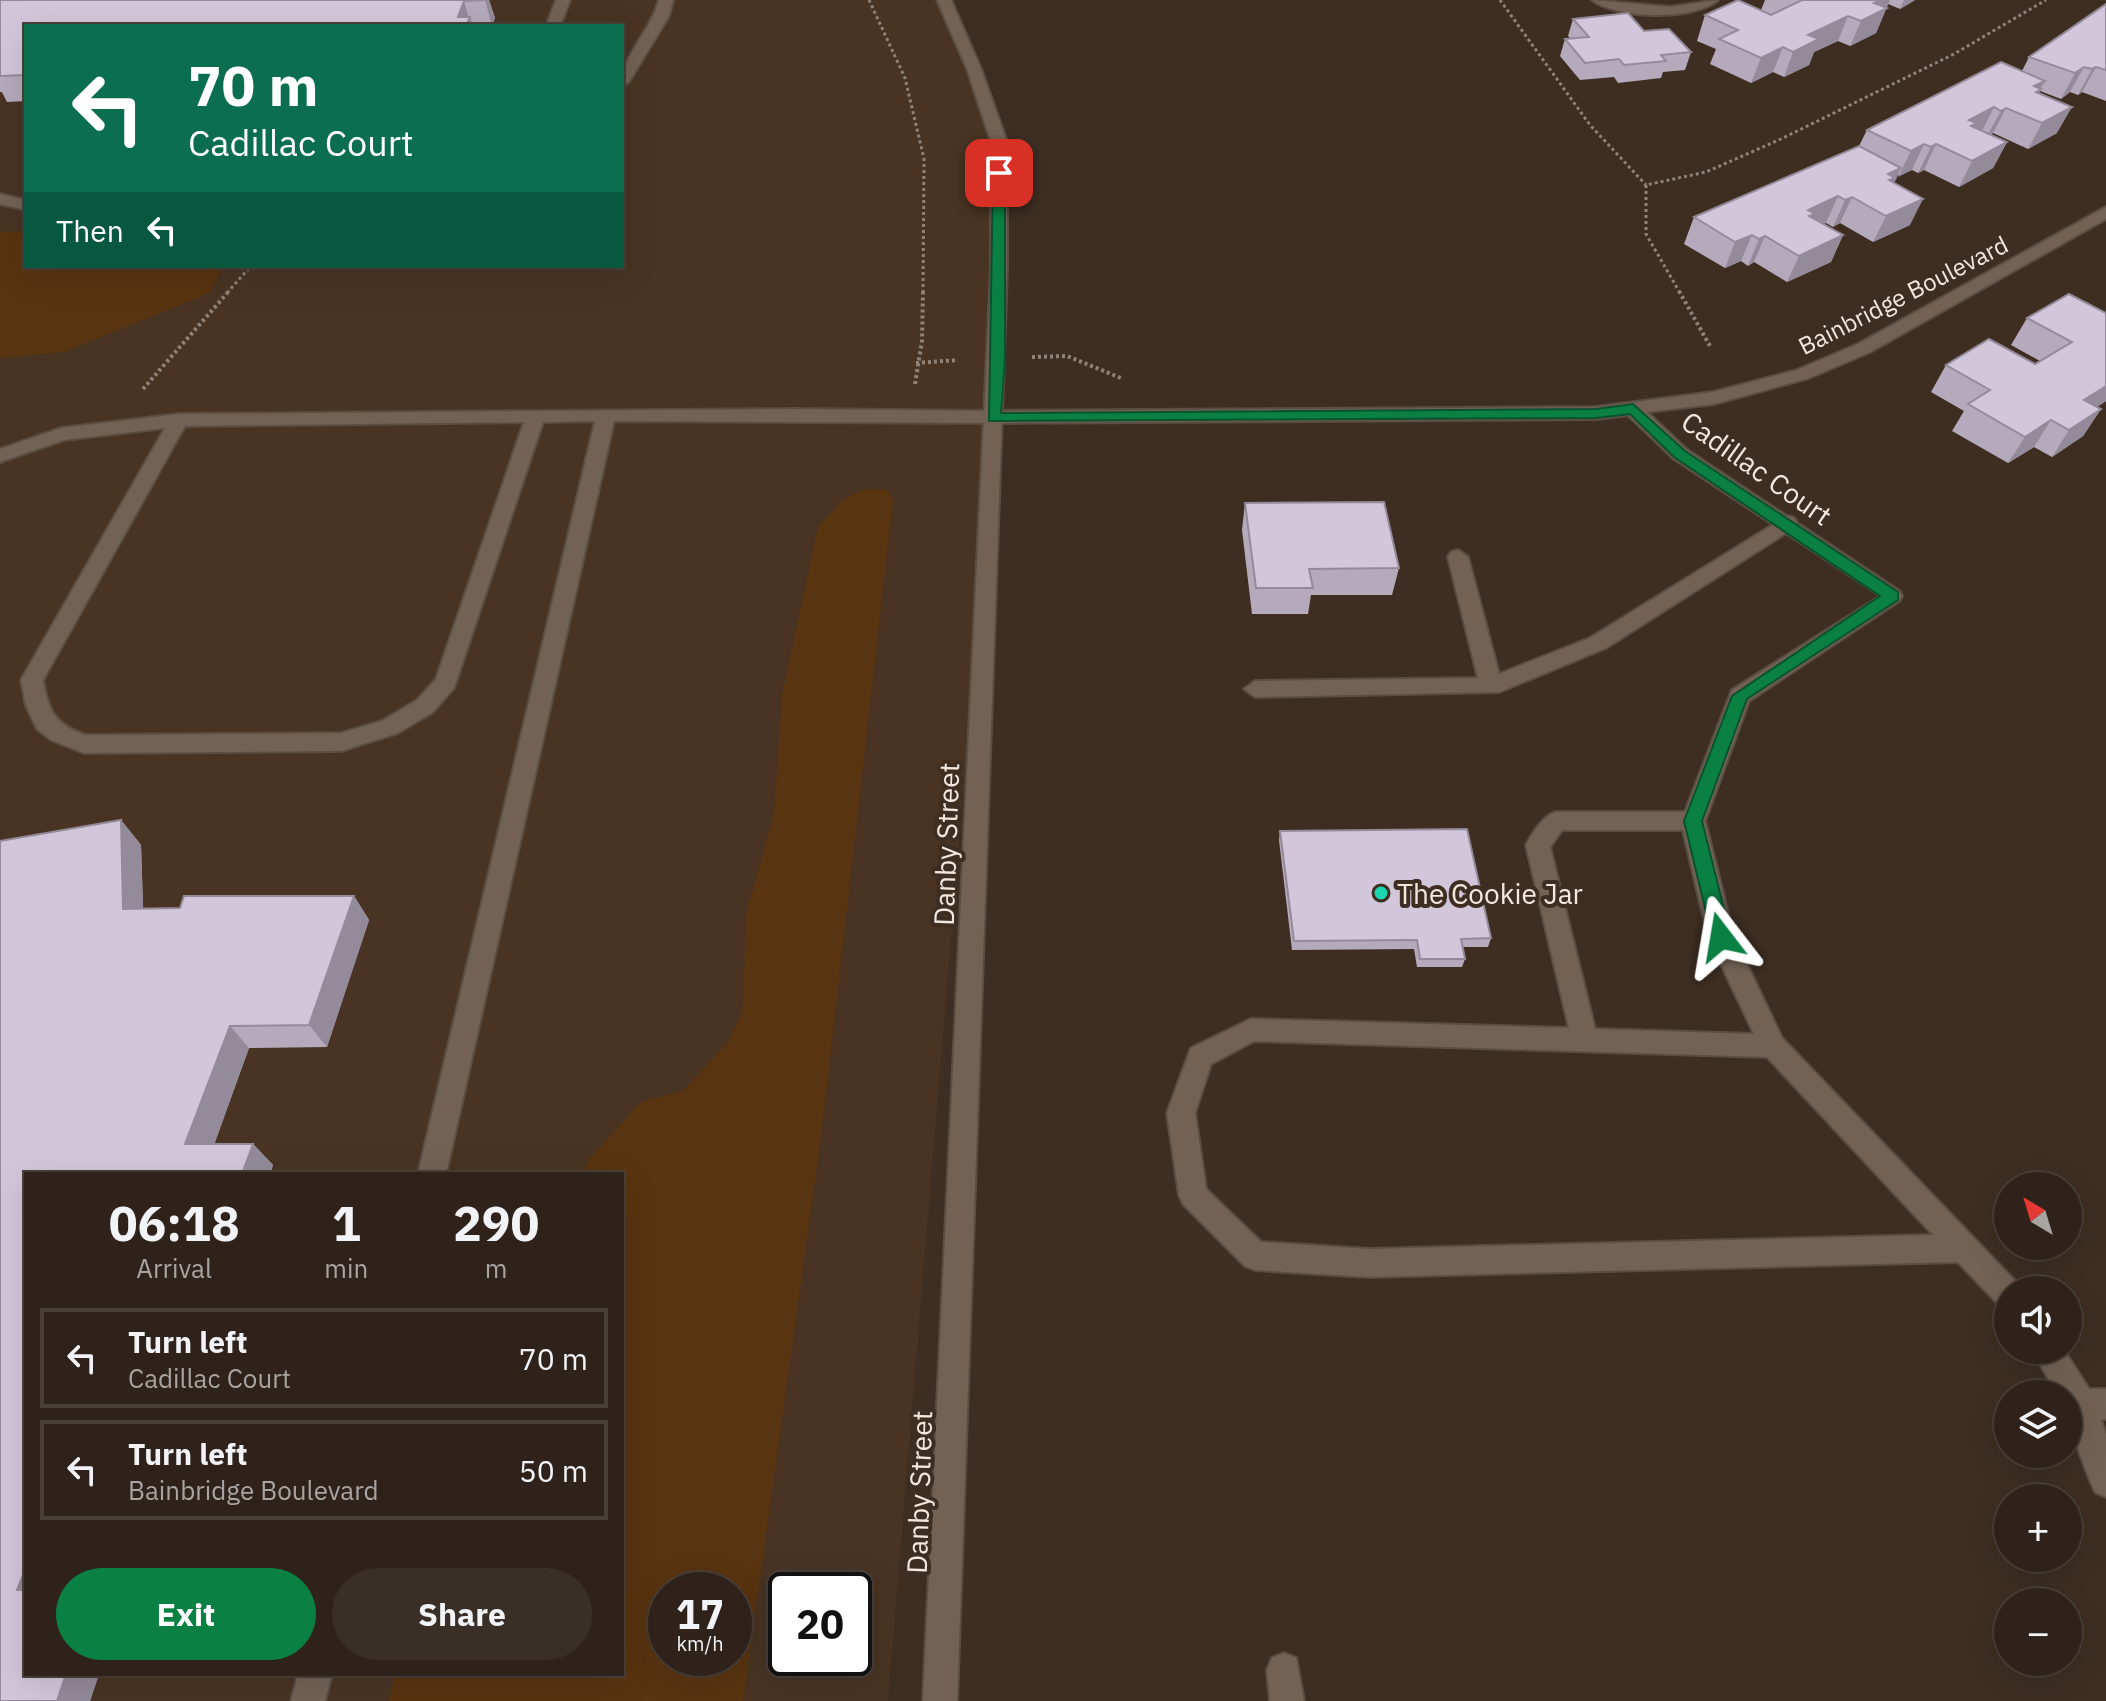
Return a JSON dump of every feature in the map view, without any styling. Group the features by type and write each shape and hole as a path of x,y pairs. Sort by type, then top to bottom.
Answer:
{"street":[{"path":"554,24 563,0"},
{"path":"624,79 662,16 666,0"},
{"name":"Danby Street","path":"940,1701 998,357 999,142 974,69 944,0"},
{"path":"1599,0 1627,8 1668,11 1711,0"},
{"path":"0,199 24,205"},
{"name":"Bainbridge Boulevard","path":"0,456 61,434 179,420 1596,413 1633,409 1714,398 1803,374 1864,348 2106,212"},
{"name":"Cadillac Court","path":"1633,409 1680,454 1892,596 1740,696 1693,821"},
{"path":"179,420 32,680 36,712 49,731 84,744 341,742 390,727 425,706 446,682 535,416"},
{"path":"432,1172 606,416"},
{"path":"1255,689 1491,686 1598,643 1787,523"},
{"path":"1458,557 1491,686"},
{"path":"1584,1038 1538,845 1556,821 1693,821 1721,937 1773,1046 1994,1279"},
{"path":"1773,1046 1251,1030 1200,1056 1181,1113 1193,1195 1255,1256 1369,1263 1965,1248"},
{"path":"2059,1364 2093,1404 2106,1481"},
{"path":"308,1701 314,1676"}],"path":[{"path":"869,0 905,78 924,159 922,341 916,363"},
{"path":"1500,0 1590,125 1646,185 1646,234 1710,346"},
{"path":"1646,185 1706,172 1781,139 1954,54 2046,0"},
{"path":"137,396 249,268"}],"shaded area":[{"path":"0,0 944,0 999,142 994,417 888,1701 0,1701"},
{"path":"24,231 24,268 223,268 209,293 64,352 0,358 0,232"},
{"path":"886,489 893,500 822,1129 752,1636 752,1572 648,1572 648,1676 746,1676 743,1701 389,1701 395,1676 624,1676 624,1172 583,1172 590,1158 641,1102 683,1091 729,1041 743,1009 746,914 774,814 782,696 818,527 844,499 862,490"}],"building":[{"path":"0,0 485,0 464,1 458,17 470,17 467,24 24,24 24,75 0,76"},
{"path":"1738,0 1771,15 1802,0 1881,0 1874,3 1887,8 1861,21 1848,16 1808,35 1819,39 1793,52 1783,47 1761,58 1719,39 1738,30 1705,15"},
{"path":"2106,4 2106,70 2084,67 2075,73 2029,57"},
{"path":"1628,13 1644,31 1669,29 1691,52 1661,55 1666,61 1624,65 1619,59 1585,63 1565,39 1589,37 1573,19"},
{"path":"2001,62 2045,81 2034,86 2041,89 2036,92 2072,107 2042,123 2006,108 2001,111 1994,107 1969,120 1977,123 1971,126 2007,142 1972,161 1936,144 1931,147 1924,144 1911,151 1867,130"},
{"path":"1859,146 1901,168 1888,174 1895,178 1889,180 1923,199 1886,216 1852,197 1845,200 1838,196 1808,210 1815,214 1809,216 1843,235 1799,256 1765,236 1759,239 1752,235 1735,242 1694,217"},
{"path":"2069,294 2106,313 2106,386 2084,400 2101,409 2069,430 2051,420 2025,437 1968,404 1990,390 1946,365 1989,339 2035,364 2072,342 2027,318"},
{"path":"1384,502 1399,568 1309,569 1313,588 1256,588 1245,503"},
{"path":"121,820 123,909 180,908 184,896 354,896 309,1025 230,1026 185,1144 253,1144 243,1172 24,1172 24,1572 17,1590 24,1590 24,1676 65,1676 57,1701 0,1701 0,841"},
{"name":"The Cookie Jar","path":"1467,829 1491,938 1461,939 1465,959 1420,959 1417,940 1294,941 1280,831"}],"place":[{"name":"The Cookie Jar","path":"1381,893"}],"route":[{"path":"999,173 998,357 994,417 1596,413 1633,409 1680,454 1892,596 1740,696 1693,821 1721,937"}]}
